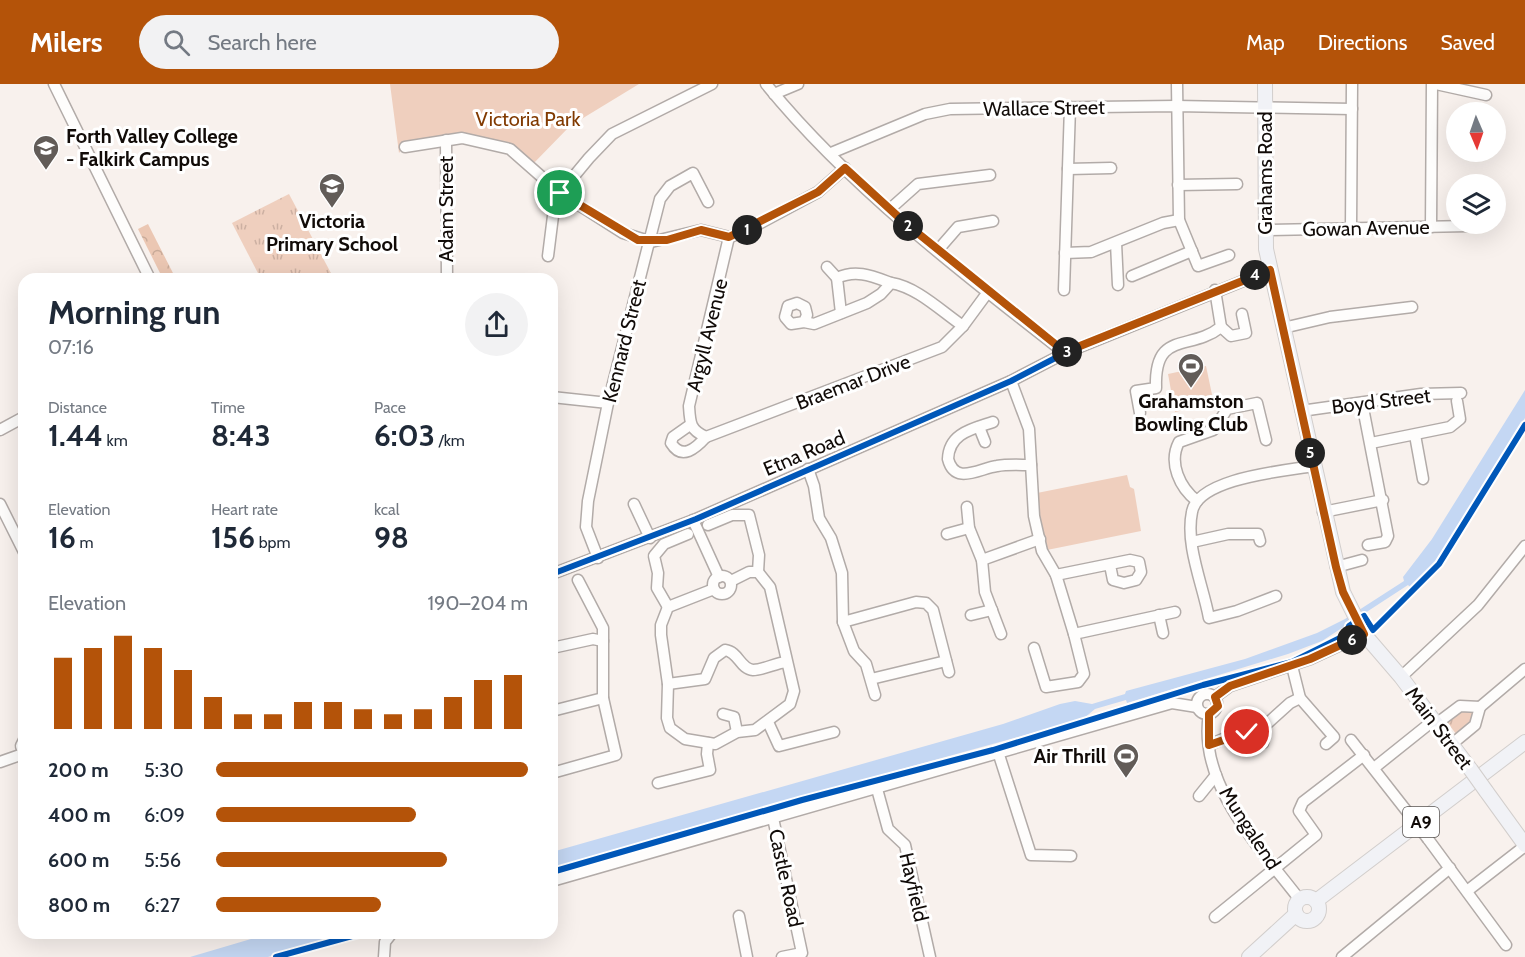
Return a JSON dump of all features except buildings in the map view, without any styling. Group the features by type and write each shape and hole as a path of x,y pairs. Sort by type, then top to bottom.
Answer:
{"main road":[{"name":"Grahams Road","path":"1265,84 1264,230 1270,270 1336,567 1354,617"},
{"name":"Main Street","path":"1354,617 1364,634 1401,677 1452,744 1525,846"},
{"name":"A9","path":"1316,901 1525,742"},
{"path":"1308,897 1316,901 1319,909 1314,920 1302,920 1296,914 1296,906 1300,900 1308,897"},
{"path":"1249,957 1296,914"}],"street":[{"path":"54,84 147,273"},
{"path":"548,256 554,208 560,193 612,134 712,84"},
{"path":"766,84 845,168 890,210 988,292 1065,352"},
{"path":"774,94 798,84"},
{"path":"1177,84 1179,220 1198,266 1229,255"},
{"path":"1351,228 1352,84"},
{"path":"1431,227 1434,84 1486,95"},
{"name":"Wallace Street","path":"831,153 925,114 950,109 1176,106 1352,109"},
{"path":"1064,290 1070,107"},
{"path":"405,147 462,138 510,149 560,193 623,233 650,242 701,230 729,237 818,192 845,168"},
{"name":"Adam Street","path":"446,140 447,273"},
{"path":"1068,169 1111,168"},
{"name":"Kennard Street","path":"598,558 586,527 586,514 608,402 660,199 670,186 693,173 708,202"},
{"path":"890,210 918,184 990,175"},
{"path":"1178,184 1238,184"},
{"path":"1065,253 1091,252 1163,223 1179,220"},
{"path":"938,250 958,227 993,221"},
{"name":"Gowan Avenue","path":"1264,230 1446,227"},
{"name":"Argyll Avenue","path":"697,431 689,406 729,237"},
{"path":"1116,243 1118,285"},
{"path":"1132,276 1192,251"},
{"path":"827,267 837,278 841,314"},
{"name":"Etna Road","path":"558,572 693,520 1011,381 1065,352 1215,290 1270,270"},
{"path":"837,278 848,272 868,274 901,285 963,326"},
{"path":"804,322 814,324 867,303 881,294 891,283"},
{"path":"1215,290 1221,327 1231,336 1246,333 1242,314"},
{"name":"Braemar Drive","path":"697,431 929,354 942,347 963,326 988,292"},
{"path":"1283,328 1330,317 1412,307"},
{"path":"1140,413 1136,391 1156,388 1155,370 1162,353 1177,343 1215,332 1221,327"},
{"path":"1011,381 1029,429 1034,516 1040,539 1056,575 1084,674 1078,682 1046,687 1034,648"},
{"name":"Boyd Street","path":"1301,411 1421,394 1459,397 1460,419 1450,427 1414,435"},
{"path":"558,398 608,402"},
{"path":"1197,501 1186,492 1178,476 1174,452 1179,442 1213,430 1221,423 1221,417 1227,409 1257,402 1266,440"},
{"path":"1364,413 1383,500 1388,536 1386,542 1368,545"},
{"path":"0,430 18,420"},
{"path":"993,422 959,435 953,440 948,459 953,469 966,475 997,466 1031,465"},
{"path":"979,427 986,442"},
{"path":"1371,443 1414,435 1423,479"},
{"path":"1276,596 1209,621 1192,542 1192,511 1197,501 1211,489 1225,483 1313,465"},
{"path":"808,469 814,486 819,518 831,538 842,573 843,622 854,651 866,664 875,695"},
{"path":"1323,512 1383,500"},
{"path":"0,504 18,540"},
{"path":"634,504 650,538"},
{"path":"967,507 969,528 982,560 985,592 1001,633"},
{"path":"708,525 732,515 752,511 759,555 758,572 770,587 793,698 768,722 750,732 737,732 718,743 708,744 685,739 670,728 667,718 668,684 661,625 668,607 714,589"},
{"path":"693,520 719,577"},
{"path":"947,534 969,528"},
{"path":"654,556 664,544 688,534"},
{"path":"1192,542 1228,534 1258,534 1260,541"},
{"path":"982,560 1040,539"},
{"path":"1401,677 1478,605 1525,546"},
{"path":"642,555 654,556"},
{"path":"654,556 658,573 657,588 668,607"},
{"path":"1336,567 1362,560"},
{"path":"1056,575 1110,565"},
{"path":"731,581 749,572 758,572"},
{"path":"726,576 731,581 731,588 727,593 719,593 714,589 714,581 719,577 726,576"},
{"path":"558,771 616,755 603,698 603,628 578,580"},
{"path":"843,622 916,602 926,603 933,610 948,667 871,679"},
{"path":"971,615 992,610"},
{"path":"1074,634 1175,612"},
{"path":"1159,615 1162,633"},
{"path":"1215,697 1241,681 1292,666 1364,634"},
{"path":"558,647 593,639 603,641"},
{"path":"668,684 705,679 714,658 725,650 736,654 748,669 786,662"},
{"path":"1292,666 1300,698 1334,737 1326,744"},
{"path":"1452,744 1475,724 1480,707 1525,669"},
{"path":"558,879 1172,703 1197,707 1202,713 1209,714 1218,706 1215,697 1208,694 1201,696 1197,707"},
{"path":"558,709 603,698"},
{"path":"1259,731 1290,703 1300,698"},
{"path":"1374,768 1460,706 1480,707"},
{"path":"733,714 737,732"},
{"name":"Mungalend","path":"1209,714 1209,745 1216,775 1240,819 1300,900"},
{"path":"768,722 779,746 834,732"},
{"path":"1209,745 1247,732 1254,733 1263,743"},
{"path":"1351,740 1506,945"},
{"path":"658,783 710,770 708,744"},
{"path":"999,754 1031,855 1071,856"},
{"path":"1215,916 1316,835 1299,811 1303,802 1364,755"},
{"path":"0,762 18,757"},
{"path":"1199,796 1216,775"},
{"name":"Hayfield","path":"877,789 888,829 904,845 930,957"},
{"name":"Castle Road","path":"773,818 802,952 782,957"},
{"path":"1467,891 1525,846"},
{"path":"1342,957 1450,868"},
{"path":"739,916 747,957"},
{"path":"384,957 387,939"}],"green space":[{"name":"Victoria Park","path":"390,84 639,84 570,126 531,166 515,155 484,142 454,141 402,149 399,153"},
{"path":"289,194 331,273 258,273 232,223"},
{"path":"148,224 173,273 160,273 138,229"},
{"name":"Grahamston Bowling Club","path":"1206,366 1214,404 1175,412 1168,374"},
{"path":"1127,475 1130,487 1134,489 1141,531 1042,551 1032,494"},
{"path":"1475,710 1471,724 1457,735 1446,721 1459,712"}],"water":[{"path":"1525,390 1525,418 1438,559 1412,589 1408,585 1322,641 1288,654 1127,703 1126,700 1095,709 1083,719 652,838 558,868 558,850 1003,724 1060,704 1075,701 1092,704 1125,694 1126,691 1245,659 1317,633 1345,619 1404,581 1403,577 1432,539"},
{"path":"251,939 326,939 268,957 190,957"}],"cycle path":[{"path":"558,572 696,519 1011,381 1065,353 1270,270"},
{"path":"558,870 802,800 993,750 1203,685 1292,662 1346,635 1349,626 1364,616 1373,630 1439,564 1525,425"},
{"path":"276,957 341,939"}],"place":[{"name":"Forth Valley College - Falkirk Campus","path":"46,171"},
{"name":"Victoria Primary School","path":"332,209"},
{"name":"Grahamston Bowling Club","path":"1191,389"},
{"name":"Air Thrill","path":"1126,779"}],"route":[{"path":"560,193 638,240 651,242 667,240 701,230 729,237 818,192 845,168 904,222 1065,352 1270,270 1336,567 1343,592 1364,634 1292,666 1241,681 1215,697 1218,706 1214,712 1209,714 1207,728 1209,745 1247,732"}]}
